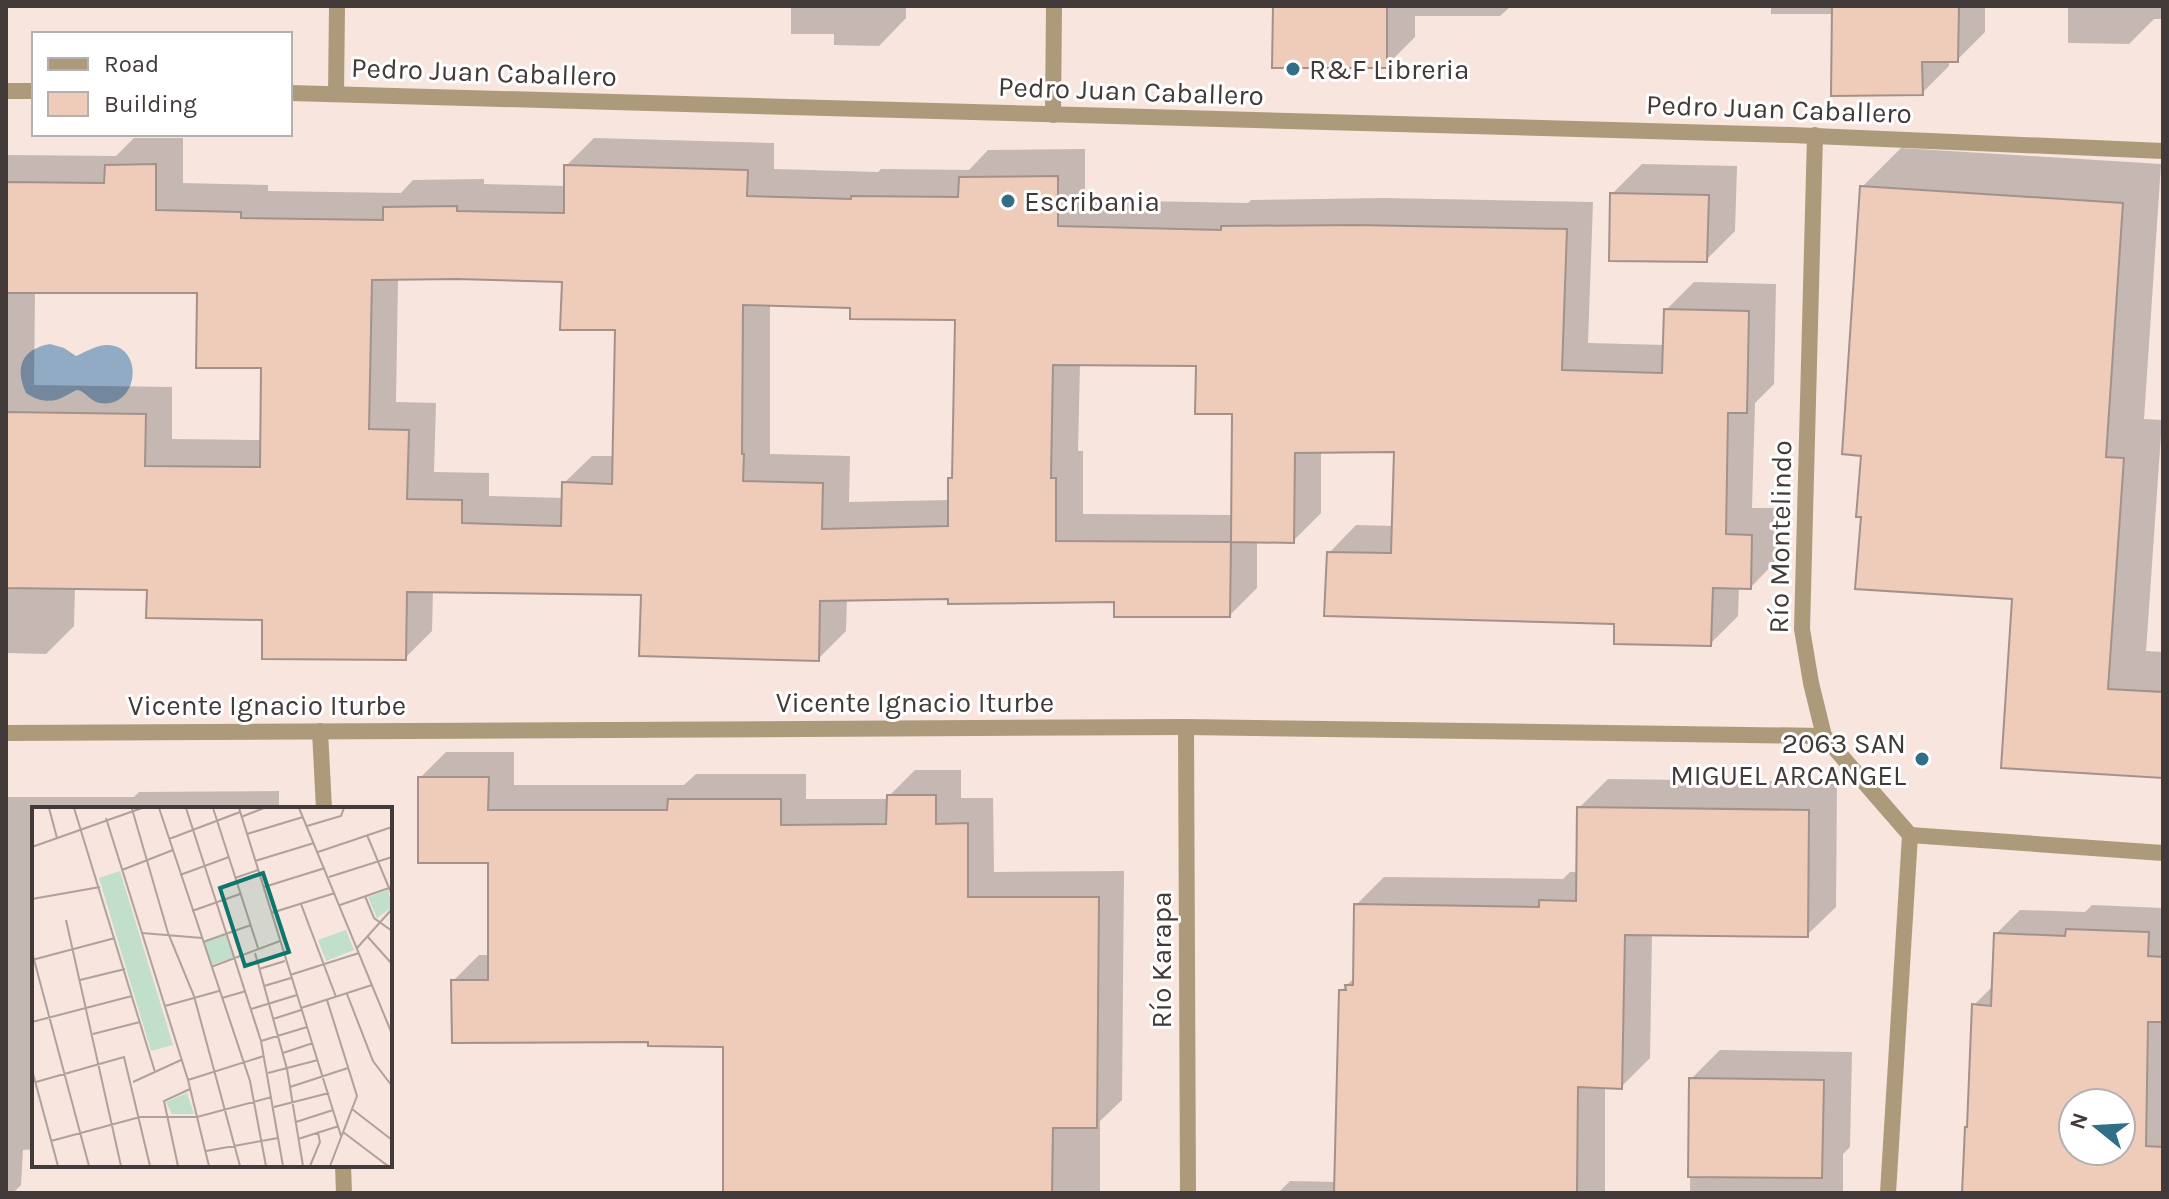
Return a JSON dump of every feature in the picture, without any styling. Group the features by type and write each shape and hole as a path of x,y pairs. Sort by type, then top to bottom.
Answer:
{"street":[{"path":"336,94 337,6"},
{"path":"1053,115 1054,6"},
{"path":"6,91 32,91"},
{"name":"Pedro Juan Caballero","path":"292,93 1815,135 2163,151"},
{"name":"Río Montelindo","path":"1815,135 1802,629 1824,736 1910,835"},
{"name":"Vicente Ignacio Iturbe","path":"6,733 1186,727 1824,736"},
{"name":"Río Karapa","path":"1186,727 1188,1193"},
{"path":"320,731 324,807"},
{"path":"1888,1193 1910,835 2163,853"},
{"path":"343,1167 344,1193"}],"water":[{"path":"50,344 76,356 106,345 119,347 132,364 130,387 113,402 97,402 78,390 51,401 31,396 22,384 23,361 33,350"}],"building":[{"path":"1273,6 1387,6 1387,68 1272,68"},
{"path":"1832,6 1959,6 1958,62 1922,62 1923,95 1831,96"},
{"path":"156,164 156,210 241,212 241,218 383,220 383,207 457,206 457,211 564,213 564,165 748,170 747,196 851,199 851,196 958,197 959,177 1058,176 1058,226 1221,230 1221,226 1356,225 1567,229 1562,370 1662,373 1664,309 1749,311 1747,413 1728,413 1726,534 1752,535 1751,589 1713,588 1711,646 1614,644 1614,624 1324,616 1327,552 1391,553 1394,452 1295,453 1294,543 1231,542 1230,617 1114,617 1114,602 948,604 948,599 820,601 819,661 639,656 641,595 407,592 406,660 262,659 262,620 146,618 147,590 6,588 6,412 146,414 145,466 260,467 261,368 196,368 197,293 6,293 6,182 104,183 105,165","holes":["372,280 562,282 560,330 615,330 612,484 562,482 561,526 462,523 462,500 407,499 409,430 369,429","743,305 850,308 850,319 955,320 948,526 822,529 823,483 743,481","1053,365 1196,366 1195,414 1232,414 1231,542 1056,541 1056,478 1051,478"]},
{"path":"1860,186 2123,203 2106,457 2124,458 2108,689 2163,692 2163,778 2001,768 2012,599 1855,589 1861,517 1856,517 1861,456 1842,454"},
{"path":"1610,193 1709,195 1707,262 1609,261"},
{"path":"418,777 489,777 488,810 667,810 668,799 781,799 781,825 886,824 887,795 936,795 936,824 968,823 968,897 1099,897 1097,1128 1053,1128 1052,1193 723,1193 723,1047 648,1046 648,1042 452,1043 451,980 488,980 488,863 418,863"},
{"path":"1577,807 1809,810 1808,937 1625,935 1622,1089 1578,1087 1577,1193 1334,1193 1339,990 1346,990 1345,985 1353,985 1354,904 1539,907 1539,900 1576,901"},
{"path":"2066,929 2149,932 2148,956 2163,957 2163,1022 2148,1022 2146,1146 2163,1147 2163,1193 1962,1193 1972,1004 1991,1006 1994,933 2065,936"},
{"path":"1689,1078 1824,1080 1822,1178 1688,1177"}],"place":[{"name":"R&F Libreria","path":"1293,69"},
{"name":"Escribania","path":"1008,201"},
{"name":"2063 SAN MIGUEL ARCANGEL","path":"1922,759"}]}
